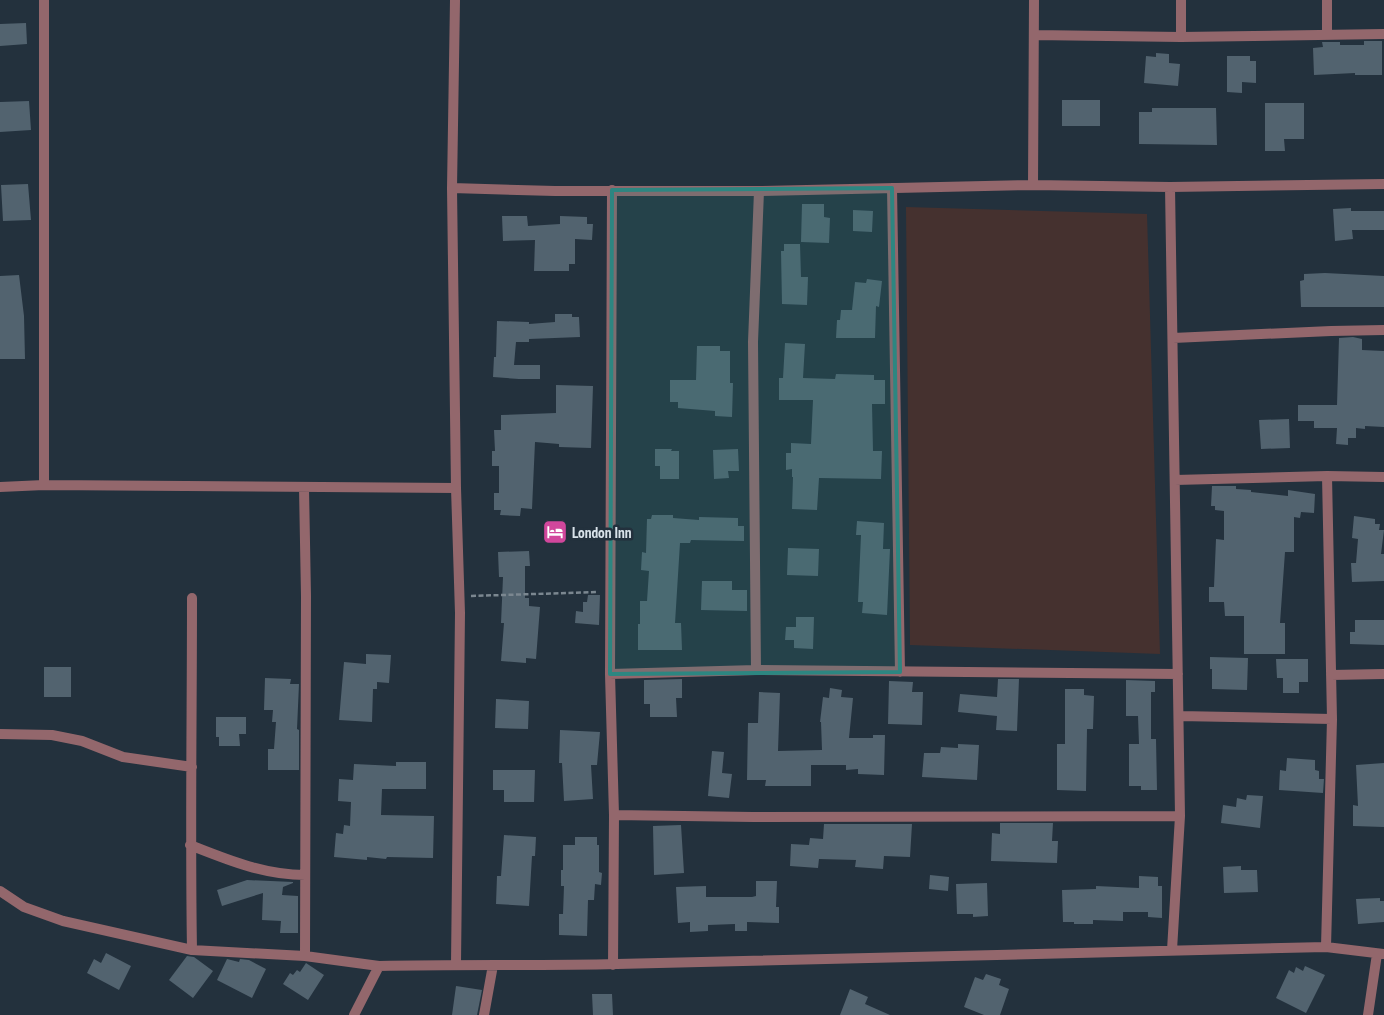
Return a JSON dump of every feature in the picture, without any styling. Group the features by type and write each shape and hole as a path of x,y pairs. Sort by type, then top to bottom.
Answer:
{"street":[{"path":"44,0 44,485"},
{"path":"455,0 452,188 456,488 460,596 456,964"},
{"path":"1033,185 1034,0"},
{"path":"1181,0 1181,37"},
{"path":"1327,0 1327,34"},
{"path":"1034,35 1181,37 1384,34"},
{"path":"452,188 555,191 758,191 1033,185 1170,188 1384,184"},
{"path":"892,188 900,672"},
{"path":"1170,188 1180,816 1172,950"},
{"path":"612,190 610,674 614,815 613,964"},
{"path":"756,670 753,342 758,191"},
{"path":"1172,338 1384,330"},
{"path":"1175,480 1327,476 1384,477"},
{"path":"1326,947 1332,719 1327,476"},
{"path":"0,487 44,485 456,488"},
{"path":"304,488 306,596 305,956"},
{"path":"192,598 190,844 192,950"},
{"path":"610,674 756,670 1178,674"},
{"path":"1331,675 1384,674"},
{"path":"1179,716 1332,719"},
{"path":"0,734 52,735 82,740 122,757 192,767"},
{"path":"614,815 753,817 1180,816"},
{"path":"190,844 240,865 286,875 305,875"},
{"path":"0,891 24,907 63,921 192,950 305,956 379,966 613,964 1326,947 1380,954 1368,1015"},
{"path":"484,1015 493,965"},
{"path":"354,1015 379,966"}],"path":[{"path":"460,596 611,592"}],"highlighted area":[{"path":"892,188 900,672 610,674 612,190"}],"shaded area":[{"path":"906,207 1147,214 1160,654 910,645"}],"building":[{"path":"26,23 27,44 0,46 0,24"},
{"path":"1364,41 1382,41 1382,75 1355,75 1355,73 1314,75 1313,48 1323,47 1322,42 1340,42 1340,45 1364,45"},
{"path":"1156,53 1169,54 1169,63 1180,64 1178,86 1144,83 1146,56 1156,57"},
{"path":"1227,56 1250,56 1250,61 1256,61 1256,83 1242,82 1242,93 1227,92"},
{"path":"1062,100 1100,100 1100,126 1062,126"},
{"path":"29,101 31,130 0,132 0,102"},
{"path":"1265,103 1304,103 1304,139 1284,139 1285,151 1265,151"},
{"path":"1152,108 1216,108 1217,145 1139,144 1139,112 1152,112"},
{"path":"28,184 31,220 3,221 1,185"},
{"path":"802,204 824,204 824,217 830,218 829,243 801,242"},
{"path":"1351,208 1351,211 1384,211 1384,230 1352,230 1353,239 1335,241 1333,209"},
{"path":"853,210 873,211 872,232 853,231"},
{"path":"502,216 527,216 528,226 560,224 560,216 587,217 587,224 593,224 592,240 575,239 575,264 569,264 569,271 534,271 535,240 503,241"},
{"path":"784,244 800,244 801,277 808,277 807,305 782,304 781,251 784,251"},
{"path":"1325,273 1384,276 1384,307 1301,307 1300,281 1304,280 1304,274"},
{"path":"19,275 24,316 25,359 0,359 0,276"},
{"path":"867,279 882,281 879,307 876,306 875,338 836,338 837,320 840,320 841,310 852,310 855,282 866,283"},
{"path":"555,314 572,314 572,317 579,317 580,337 529,339 529,342 516,342 514,365 540,365 540,379 493,377 494,357 496,357 497,321 529,322 529,324 555,322"},
{"path":"1353,337 1362,339 1362,350 1384,351 1384,427 1365,426 1365,429 1356,428 1356,438 1348,438 1348,445 1336,444 1337,428 1314,428 1314,421 1298,421 1298,405 1337,405 1339,338"},
{"path":"785,343 805,344 803,378 835,379 836,374 874,375 874,380 885,380 885,404 872,404 873,451 882,451 881,479 819,478 817,510 792,509 793,477 792,469 786,470 786,453 791,453 791,443 811,444 813,400 779,400 779,378 783,378"},
{"path":"697,346 720,346 720,351 730,351 730,383 733,383 732,417 715,416 715,411 678,408 678,402 670,402 670,380 696,380"},
{"path":"556,385 593,386 591,448 559,447 559,444 535,442 532,509 521,508 520,516 500,515 501,510 494,510 494,493 499,493 499,466 492,466 492,451 495,451 494,430 501,430 501,415 556,413"},
{"path":"1289,419 1290,448 1261,449 1259,420"},
{"path":"655,449 679,451 679,479 660,479 660,466 655,466"},
{"path":"738,449 739,471 728,471 729,478 714,479 713,450"},
{"path":"1212,486 1236,486 1236,489 1251,490 1251,492 1288,496 1288,490 1315,494 1314,513 1301,512 1300,518 1294,517 1294,552 1285,552 1280,623 1285,623 1285,654 1244,654 1244,616 1225,616 1224,602 1209,602 1209,587 1214,587 1216,539 1224,540 1224,511 1215,510 1215,506 1211,506"},
{"path":"652,515 673,515 673,518 699,520 699,517 738,518 738,526 744,526 744,541 691,540 690,543 680,543 675,623 681,623 682,650 638,650 640,601 647,601 649,571 641,570 642,552 646,553 647,519 651,519"},
{"path":"1354,516 1375,519 1375,524 1380,524 1379,530 1384,530 1381,554 1384,554 1384,581 1352,582 1351,563 1356,563 1358,539 1352,538"},
{"path":"857,521 884,523 883,549 890,549 887,615 862,613 863,602 858,602 861,535 856,535"},
{"path":"788,548 819,549 818,576 787,575"},
{"path":"529,551 530,566 525,566 525,598 529,598 529,606 540,607 536,659 526,658 526,663 501,661 504,623 501,623 503,577 499,577 498,552"},
{"path":"702,581 732,581 732,590 747,590 747,611 701,610"},
{"path":"588,595 600,595 599,625 575,623 576,611 583,612 583,602 587,602"},
{"path":"796,617 814,617 813,649 794,648 794,640 785,640 786,627 796,627"},
{"path":"1355,620 1384,620 1384,645 1350,644 1350,632 1355,632"},
{"path":"366,654 391,655 389,683 377,682 377,689 373,689 372,722 339,720 344,662 366,664"},
{"path":"1210,657 1248,658 1247,690 1212,689"},
{"path":"1276,659 1308,659 1308,682 1299,682 1299,693 1283,693 1283,678 1277,678"},
{"path":"44,667 71,667 71,697 44,697"},
{"path":"265,678 291,679 290,684 299,684 297,729 299,730 299,770 268,770 268,749 274,749 276,722 272,722 273,710 264,710"},
{"path":"682,679 682,698 676,698 677,717 650,717 650,704 644,704 644,680"},
{"path":"998,679 1019,679 1017,731 996,730 997,716 958,712 960,694 997,697"},
{"path":"1126,680 1155,681 1155,692 1151,692 1151,739 1156,739 1157,790 1141,790 1141,786 1129,786 1129,744 1139,744 1138,716 1126,716"},
{"path":"889,681 913,682 912,692 923,692 922,725 888,724"},
{"path":"830,688 842,690 841,697 853,698 849,738 873,738 873,735 885,735 884,775 858,774 858,769 846,770 846,765 811,765 811,786 765,786 766,780 747,780 748,723 758,723 759,692 780,693 778,751 822,750 820,722 823,697 829,698"},
{"path":"1065,689 1084,689 1084,695 1094,696 1093,729 1087,729 1086,791 1057,790 1057,744 1065,744"},
{"path":"496,699 529,701 528,729 495,728"},
{"path":"216,717 246,717 246,734 239,734 240,746 219,746 219,737 216,737"},
{"path":"560,730 600,732 597,765 591,765 593,799 564,801 562,763 559,763"},
{"path":"958,744 979,745 977,780 922,777 924,753 940,753 941,747 958,748"},
{"path":"712,751 724,752 722,773 732,774 729,798 708,796"},
{"path":"1287,758 1315,760 1315,770 1319,771 1319,779 1324,779 1323,793 1279,790 1280,770 1286,771"},
{"path":"396,762 426,762 426,789 382,789 381,815 434,816 433,858 387,857 386,859 367,857 367,860 334,857 336,833 343,834 344,825 350,826 351,802 338,801 339,779 353,780 354,764 396,766"},
{"path":"1384,763 1384,827 1353,826 1353,805 1358,806 1356,765"},
{"path":"493,770 535,770 534,802 504,802 504,790 493,790"},
{"path":"1247,795 1263,796 1260,828 1221,823 1223,805 1236,807 1237,798 1246,800"},
{"path":"1000,823 1053,823 1052,841 1058,841 1057,863 991,861 992,833 1000,834"},
{"path":"824,824 912,824 910,857 884,856 883,869 855,867 856,860 819,859 818,868 790,866 791,844 809,845 810,838 823,839"},
{"path":"681,825 684,873 654,875 653,826"},
{"path":"504,835 536,837 535,856 532,856 529,906 496,904 497,876 501,876"},
{"path":"575,837 597,837 597,845 599,845 599,872 602,873 601,885 595,884 594,900 588,900 587,936 559,935 559,914 563,914 564,886 561,886 561,870 563,870 563,845 575,845"},
{"path":"1241,866 1241,870 1257,870 1258,892 1224,893 1223,867"},
{"path":"930,875 949,877 948,891 929,889"},
{"path":"1139,876 1158,877 1158,886 1162,886 1162,918 1148,917 1148,912 1123,912 1123,921 1093,920 1093,924 1063,922 1062,890 1096,889 1096,886 1139,888"},
{"path":"247,880 293,882 283,887 282,895 298,896 298,933 280,933 281,921 262,920 263,893 222,906 217,890"},
{"path":"756,881 777,881 776,907 779,907 779,923 747,922 747,931 735,931 735,924 708,925 708,931 690,932 690,922 678,923 676,887 706,886 706,897 752,897 756,896"},
{"path":"987,883 988,916 973,917 973,914 957,914 956,884"},
{"path":"1380,898 1380,901 1384,901 1384,922 1358,924 1356,899"},
{"path":"106,953 131,966 119,990 87,973 94,959 101,963"},
{"path":"187,956 194,957 213,971 193,998 169,980"},
{"path":"227,959 239,962 240,959 249,960 266,969 252,998 217,980"},
{"path":"306,963 324,975 308,1000 283,984 290,973 293,975 297,970 300,972"},
{"path":"1305,966 1325,975 1306,1013 1276,998 1289,970 1294,973 1296,967 1303,971"},
{"path":"986,974 1001,979 999,985 1009,989 1000,1015 984,1015 964,1007 975,977 983,980"},
{"path":"456,986 482,990 477,1015 452,1015"},
{"path":"850,989 868,997 865,1004 890,1015 840,1015"},
{"path":"592,994 612,994 613,1015 593,1015"}],"place":[{"name":"London Inn","path":"555,532"}]}
